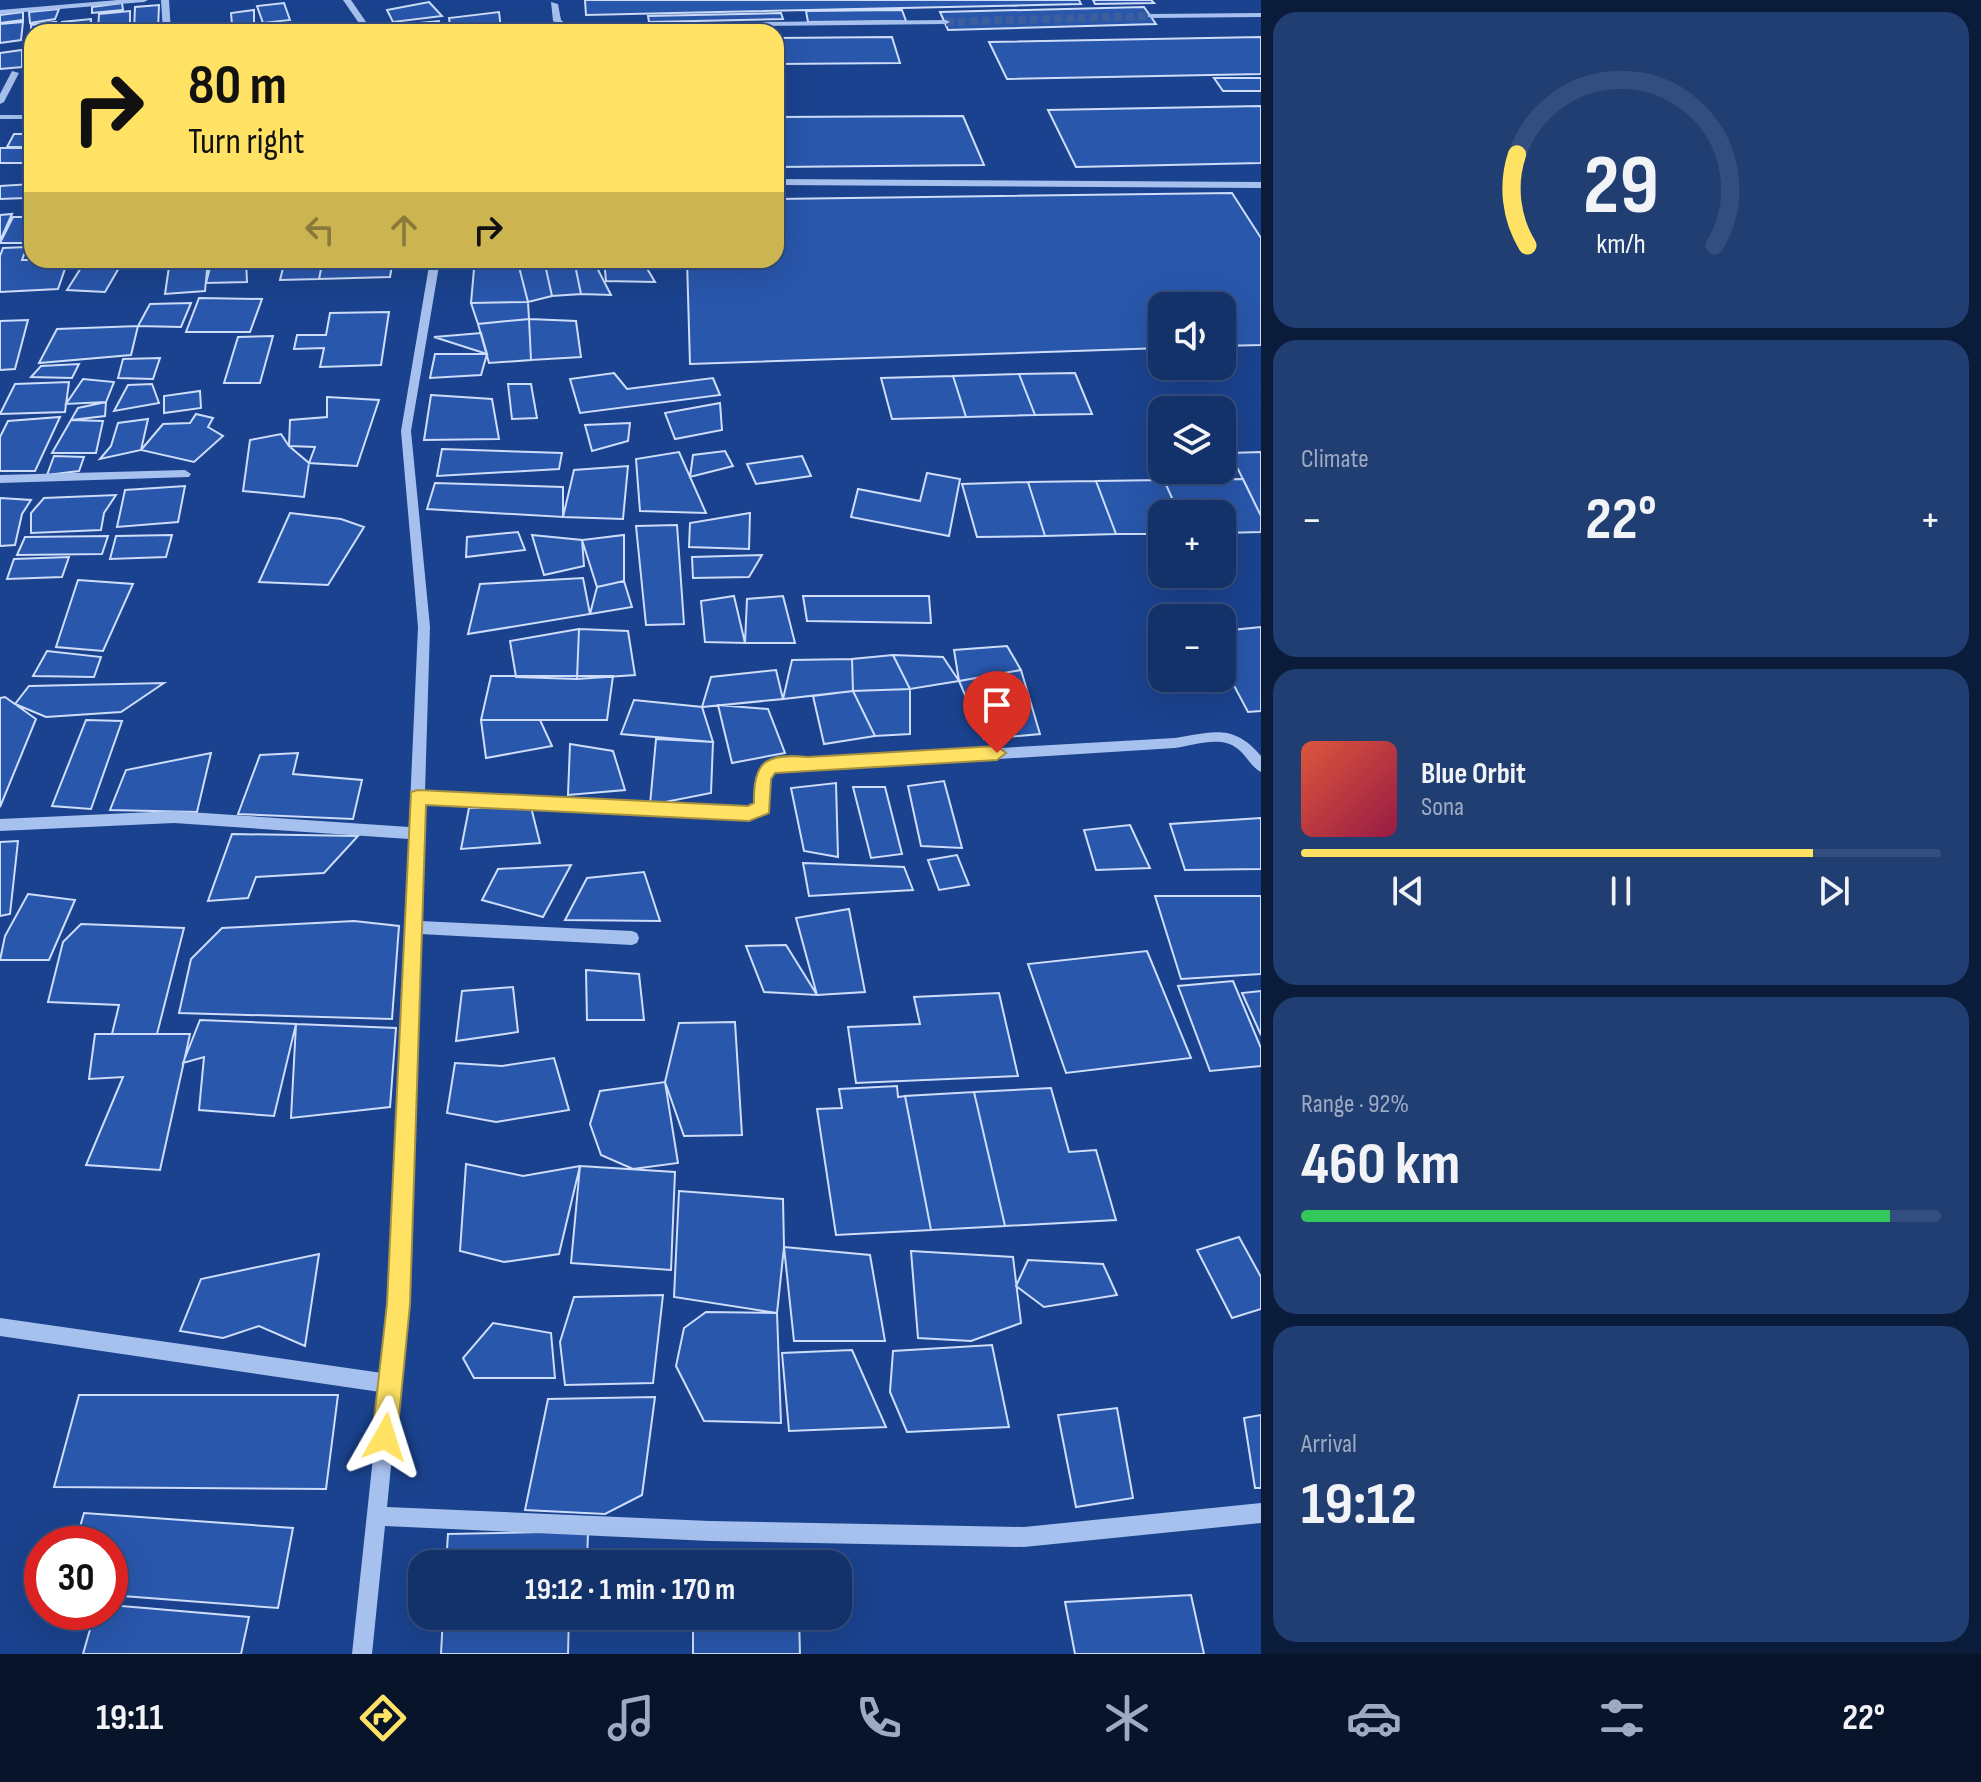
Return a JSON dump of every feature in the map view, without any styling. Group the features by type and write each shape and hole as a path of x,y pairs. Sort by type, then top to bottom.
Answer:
{"street":[{"path":"0,12 144,0"},
{"path":"165,0 166,24"},
{"path":"347,0 364,24"},
{"path":"554,4 557,21 561,24"},
{"path":"1151,16 1261,15"},
{"path":"755,24 946,22"},
{"path":"0,102 15,73"},
{"path":"0,117 24,117"},
{"path":"784,182 1261,185"},
{"path":"362,1654 398,1304 418,797 424,627 406,431 434,268"},
{"path":"0,479 185,474"},
{"path":"418,797 749,813 763,807 762,778 770,767 792,763 808,765 1175,743 1216,737 1234,738 1244,743 1261,766"},
{"path":"0,825 174,817 416,833"},
{"path":"412,927 632,938"},
{"path":"0,1327 390,1384"},
{"path":"376,1516 710,1531 1024,1537 1261,1513"}],"building":[{"path":"585,0 1079,0 1081,4 586,15"},
{"path":"1093,0 1151,0 1154,3 1095,4"},
{"path":"429,2 442,16 393,22 387,10"},
{"path":"122,3 123,10 92,13 92,7"},
{"path":"284,3 290,20 263,23 257,6"},
{"path":"159,5 158,24 134,24 135,7"},
{"path":"1144,7 1156,24 948,30 940,12"},
{"path":"59,9 55,19 30,23 29,12"},
{"path":"254,10 254,24 232,24 231,13"},
{"path":"902,10 906,21 808,22 806,11"},
{"path":"130,11 130,24 98,24 99,14"},
{"path":"23,12 23,20 0,23 0,15"},
{"path":"499,12 500,24 450,24 449,18"},
{"path":"781,13 783,19 649,22 648,16"},
{"path":"91,19 91,24 62,22"},
{"path":"439,21 439,24 409,24"},
{"path":"23,22 21,40 0,43 0,24"},
{"path":"892,37 900,63 784,64 784,38"},
{"path":"1261,37 1261,74 1007,79 989,42"},
{"path":"22,50 22,67 0,69 0,53"},
{"path":"1214,78 1261,78 1261,91 1223,91"},
{"path":"1261,106 1261,163 1076,167 1048,110"},
{"path":"963,116 984,165 784,167 784,117"},
{"path":"14,134 24,134 24,147 7,147"},
{"path":"0,148 24,148 24,163 0,163"},
{"path":"24,184 24,198 0,199 0,186"},
{"path":"1232,193 1261,238 1261,345 1236,346 1236,292 1148,292 1148,348 690,364 687,268 784,268 784,199"},
{"path":"12,214 0,241 0,215"},
{"path":"13,217 24,217 24,243 0,243"},
{"path":"24,247 24,268 65,268 58,289 0,292 0,256 3,248"},
{"path":"81,268 119,268 105,292 67,290"},
{"path":"169,268 207,268 205,291 165,294"},
{"path":"210,268 246,268 247,282 206,283"},
{"path":"283,268 321,268 319,279 280,280"},
{"path":"321,268 392,268 390,277 319,279"},
{"path":"519,268 546,268 552,296 528,302"},
{"path":"519,268 528,302 471,303 474,269"},
{"path":"546,268 576,268 581,294 552,296"},
{"path":"576,268 597,268 611,295 581,294"},
{"path":"605,268 647,268 655,282 606,281"},
{"path":"199,298 262,299 250,332 186,332"},
{"path":"528,302 529,319 478,324 471,303"},
{"path":"191,303 181,327 138,326 150,304"},
{"path":"389,312 381,365 320,367 324,348 294,349 297,335 326,335 330,313"},
{"path":"529,319 531,360 489,363 478,324"},
{"path":"529,319 576,321 581,357 531,360"},
{"path":"28,320 15,369 0,370 0,321"},
{"path":"138,326 131,355 39,363 57,329"},
{"path":"481,333 487,354 434,337"},
{"path":"273,336 260,383 224,383 238,337"},
{"path":"435,354 487,354 481,375 430,378"},
{"path":"160,358 153,379 118,378 123,359"},
{"path":"79,364 72,378 31,377 41,366"},
{"path":"614,373 627,389 713,378 720,395 580,413 570,379"},
{"path":"1075,373 1092,414 1035,415 1019,374"},
{"path":"1019,374 1035,415 966,417 953,376"},
{"path":"953,376 966,417 892,419 881,378"},
{"path":"83,379 114,382 106,402 66,404"},
{"path":"69,382 65,412 0,414 15,384"},
{"path":"152,384 159,403 114,411 128,385"},
{"path":"508,384 531,384 537,418 512,419"},
{"path":"200,391 201,408 164,413 164,396"},
{"path":"431,395 492,399 499,439 424,440"},
{"path":"327,397 379,400 357,466 309,463 315,447 289,446 290,420 327,417"},
{"path":"106,402 105,416 71,420 78,408"},
{"path":"720,403 722,430 675,439 665,413"},
{"path":"196,414 213,418 208,427 223,436 194,462 141,450 163,424 190,423"},
{"path":"60,417 35,471 0,471 0,437 8,421"},
{"path":"148,419 141,450 100,459 111,446 118,423"},
{"path":"71,420 103,421 96,453 52,453"},
{"path":"630,423 628,441 592,451 585,425"},
{"path":"281,434 289,446 309,463 304,497 243,491 250,440"},
{"path":"442,449 562,453 559,469 437,476"},
{"path":"725,451 733,466 690,477 693,455"},
{"path":"679,452 706,513 640,511 636,459"},
{"path":"1261,452 1261,516 1236,465 1236,453"},
{"path":"54,456 84,457 79,471 47,475"},
{"path":"802,456 811,476 756,484 747,464"},
{"path":"628,466 623,519 563,517 574,470"},
{"path":"927,473 960,479 949,536 851,517 858,489 920,501"},
{"path":"1236,479 1243,479 1261,516 1261,532 1236,533 1236,500 1173,500 1166,484 1236,484"},
{"path":"1148,480 1148,484 1166,484 1173,500 1148,500 1148,534 1116,534 1096,481"},
{"path":"1096,481 1116,534 1045,536 1028,482"},
{"path":"1028,482 1045,536 977,537 962,484"},
{"path":"435,483 563,487 563,517 427,509"},
{"path":"185,486 178,522 117,527 125,490"},
{"path":"116,495 104,513 101,530 31,533 31,513 44,498"},
{"path":"0,498 31,500 22,514 15,545 0,546"},
{"path":"290,513 341,519 364,527 328,585 259,582"},
{"path":"750,513 749,549 689,547 690,523"},
{"path":"677,525 684,624 646,625 636,526"},
{"path":"518,532 525,550 466,557 467,537"},
{"path":"172,535 166,557 110,559 116,536"},
{"path":"532,535 582,540 584,566 544,575"},
{"path":"624,535 624,581 597,587 582,540"},
{"path":"108,536 102,554 17,555 25,537"},
{"path":"762,555 749,577 693,578 692,557"},
{"path":"69,557 62,577 7,579 14,559"},
{"path":"583,578 590,614 468,634 480,584"},
{"path":"78,580 133,584 103,651 56,647"},
{"path":"624,581 632,607 590,614 597,587"},
{"path":"734,596 745,643 705,642 701,601"},
{"path":"783,596 795,643 745,643 747,599"},
{"path":"803,596 929,596 931,623 807,621"},
{"path":"1261,627 1261,711 1248,712 1236,689 1236,630"},
{"path":"579,629 628,631 635,675 577,679"},
{"path":"579,629 577,679 516,677 510,641"},
{"path":"1007,646 1021,670 959,681 954,650"},
{"path":"47,651 101,657 94,677 33,676"},
{"path":"893,655 910,689 853,691 852,659"},
{"path":"893,655 943,657 959,681 910,689"},
{"path":"852,659 853,691 783,699 792,660"},
{"path":"776,670 783,699 702,707 711,677"},
{"path":"1021,670 1040,734 984,739 959,681"},
{"path":"491,676 613,676 607,720 481,720"},
{"path":"164,683 121,712 46,717 15,704 29,686"},
{"path":"910,689 910,734 875,736 853,691"},
{"path":"853,691 875,736 824,744 813,696"},
{"path":"5,697 36,719 0,807 0,698"},
{"path":"634,700 702,707 713,742 621,734"},
{"path":"718,705 768,709 785,753 732,763"},
{"path":"86,720 122,721 91,809 52,806"},
{"path":"481,720 540,720 552,746 486,758"},
{"path":"656,739 713,742 711,793 650,805"},
{"path":"570,744 613,751 625,790 568,795"},
{"path":"211,753 197,812 110,810 126,770"},
{"path":"298,753 293,774 362,780 353,819 238,814 260,755"},
{"path":"944,781 962,848 921,846 908,786"},
{"path":"836,783 838,857 804,851 791,788"},
{"path":"853,787 885,787 902,854 871,858"},
{"path":"531,807 540,843 461,849 469,808"},
{"path":"1261,818 1261,869 1185,870 1170,824"},
{"path":"1130,825 1150,868 1096,870 1084,830"},
{"path":"232,834 358,836 324,873 256,877 248,898 208,901"},
{"path":"18,841 10,914 0,916 0,842"},
{"path":"957,855 969,885 939,890 928,860"},
{"path":"803,863 904,867 913,890 809,896"},
{"path":"571,865 543,917 482,900 498,869"},
{"path":"644,872 660,921 565,920 587,878"},
{"path":"28,894 75,900 49,960 0,960 5,936"},
{"path":"1155,896 1261,896 1261,974 1181,979"},
{"path":"849,909 865,992 817,995 796,918"},
{"path":"354,921 399,926 392,1019 179,1013 191,959 222,928"},
{"path":"81,924 184,928 157,1034 112,1034 119,1005 48,1002 63,942"},
{"path":"786,945 817,995 764,992 746,946"},
{"path":"1147,951 1191,1058 1066,1073 1028,964"},
{"path":"586,970 639,974 644,1020 587,1020"},
{"path":"1233,981 1261,1048 1261,1066 1210,1071 1178,986"},
{"path":"513,987 518,1032 456,1041 462,991"},
{"path":"1261,991 1261,1035 1242,993"},
{"path":"999,993 1018,1076 856,1083 848,1027 920,1024 914,997"},
{"path":"200,1020 296,1024 274,1116 199,1110 204,1057 183,1063"},
{"path":"735,1022 742,1135 684,1136 665,1082 679,1023"},
{"path":"296,1024 396,1028 390,1107 291,1118"},
{"path":"95,1034 190,1034 160,1170 86,1165 123,1077 89,1079"},
{"path":"554,1058 569,1110 496,1122 447,1113 455,1063 502,1066"},
{"path":"665,1082 678,1163 633,1169 601,1155 590,1124 600,1091"},
{"path":"897,1086 898,1097 905,1096 931,1230 836,1235 817,1109 842,1108 839,1089"},
{"path":"1051,1088 1069,1152 1096,1150 1116,1220 1005,1226 974,1092"},
{"path":"974,1092 1005,1226 931,1230 905,1096"},
{"path":"466,1164 523,1176 580,1166 559,1254 504,1262 460,1251"},
{"path":"580,1166 675,1172 671,1270 571,1263"},
{"path":"679,1191 783,1199 784,1247 777,1313 674,1297"},
{"path":"1239,1237 1261,1277 1261,1309 1232,1318 1197,1250"},
{"path":"784,1247 870,1255 885,1341 794,1341"},
{"path":"911,1251 1013,1257 1021,1323 971,1341 918,1338"},
{"path":"319,1254 305,1346 259,1326 223,1338 180,1331 201,1279"},
{"path":"1028,1260 1103,1264 1117,1295 1044,1307 1016,1286"},
{"path":"663,1295 653,1383 565,1385 560,1342 574,1297"},
{"path":"706,1312 777,1313 781,1423 704,1421 676,1366 684,1328"},
{"path":"493,1323 551,1333 555,1378 474,1378 463,1358"},
{"path":"992,1345 1009,1427 907,1432 890,1392 893,1351"},
{"path":"852,1350 886,1427 789,1431 782,1353"},
{"path":"79,1395 338,1395 326,1489 54,1487"},
{"path":"655,1397 642,1495 605,1514 525,1510 548,1399"},
{"path":"1117,1408 1133,1498 1076,1507 1058,1415"},
{"path":"1261,1415 1261,1488 1255,1488 1244,1418"},
{"path":"84,1513 293,1528 278,1608 128,1596 128,1526 80,1526"},
{"path":"588,1531 587,1550 447,1550 448,1534"},
{"path":"1191,1595 1204,1654 1075,1654 1065,1602"},
{"path":"128,1607 249,1617 241,1654 83,1654 90,1630 128,1630"},
{"path":"442,1630 569,1630 568,1654 441,1654"},
{"path":"693,1630 799,1630 800,1654 693,1654"}],"tunnel":[{"path":"946,22 1151,16"}],"route":[{"path":"385,1437 398,1304 418,797 749,813 763,807 762,778 770,767 792,763 808,765 997,753"}]}
